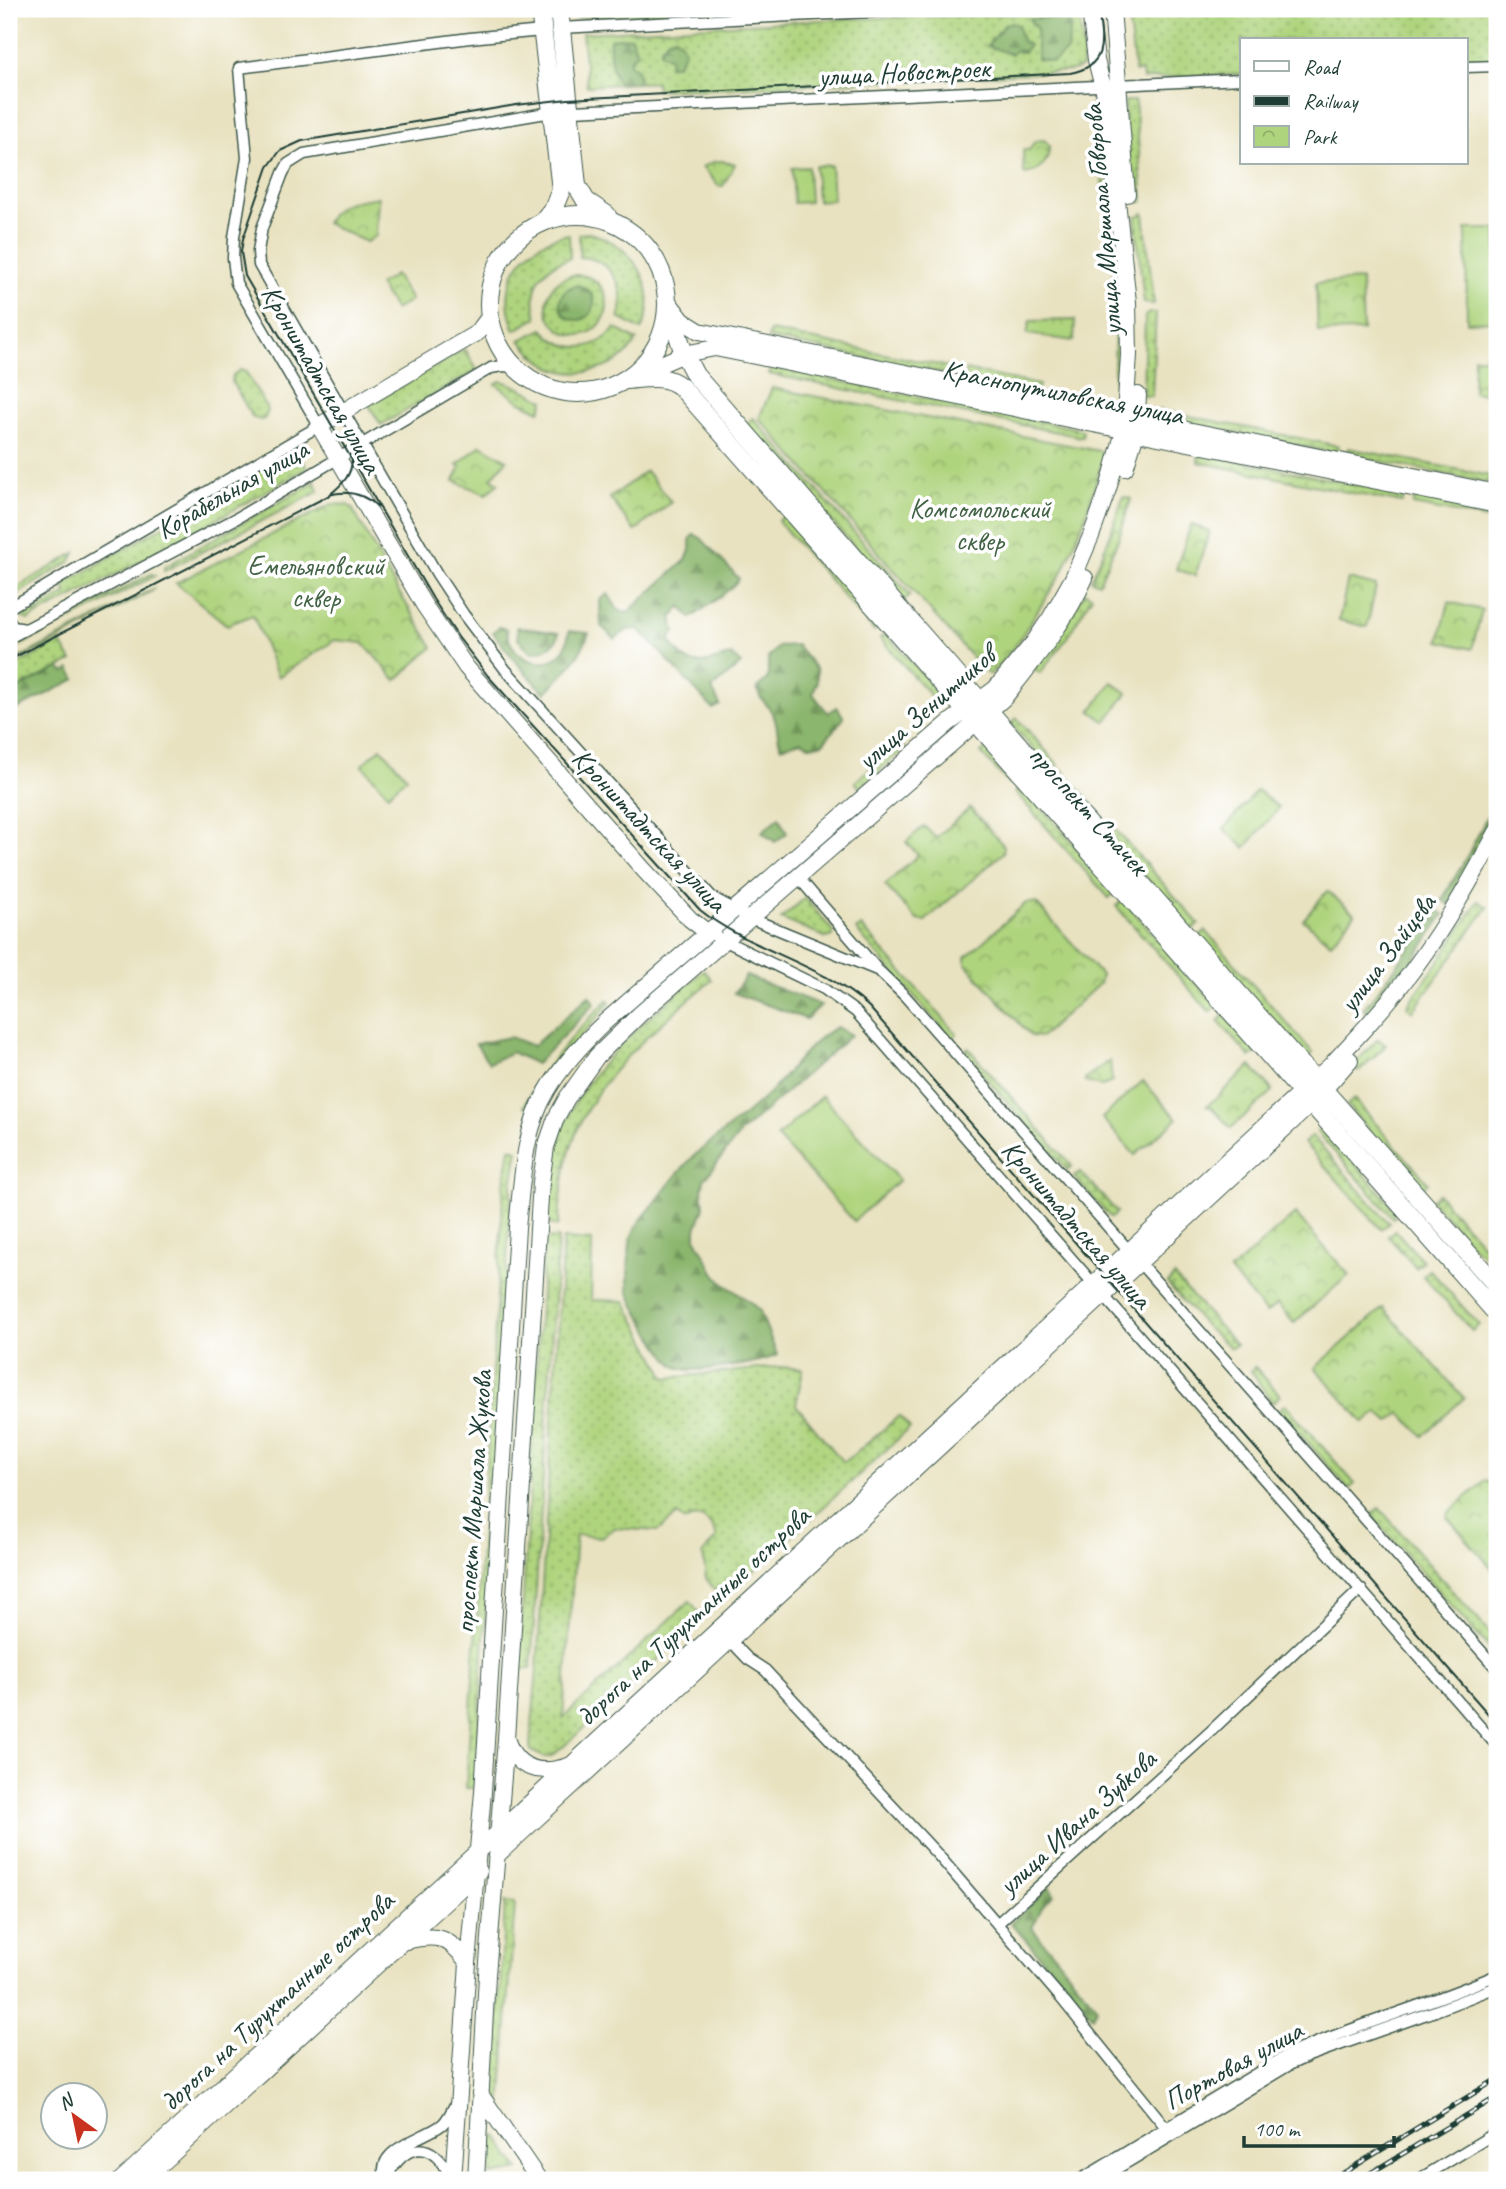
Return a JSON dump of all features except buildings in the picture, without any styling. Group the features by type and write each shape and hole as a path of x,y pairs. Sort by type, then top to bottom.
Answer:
{"main road":[{"path":"540,9 552,30"},
{"path":"540,224 554,207 561,190 560,112 552,30 559,9"},
{"name":"улица Маршала Говорова","path":"1090,9 1110,85 1139,309 1131,425"},
{"name":"улица Маршала Говорова","path":"1110,85 1112,9"},
{"path":"560,112 580,194 592,208 608,216 643,242 655,258 663,276 667,300 665,324 657,346 643,366 624,380 597,391 569,392 540,384 516,367 499,344 490,316 491,289 499,264 516,241 552,219 579,215 618,224"},
{"name":"Краснопутиловская улица","path":"667,300 683,321 699,331 1497,505"},
{"name":"проспект Стачек","path":"667,300 684,354 695,375 977,711"},
{"name":"Корабельная улица","path":"319,426 477,333 490,316"},
{"name":"Краснопутиловская улица","path":"624,380 684,354 715,348 1497,492"},
{"name":"проспект Стачек","path":"624,380 664,378 673,380 681,387 977,711 1313,1091 1497,1286"},
{"name":"улица Зенитчиков","path":"733,910 949,723 1004,698 1044,647 1082,583 1102,539 1131,425"},
{"name":"Кронштадтская улица","path":"319,426 424,605 466,667 644,870 690,919 707,932"},
{"name":"улица Зенитчиков","path":"750,918 977,711"},
{"name":"улица Зайцева","path":"1313,1091 1400,988 1459,901 1497,832"},
{"name":"улица Зайцева","path":"1313,1091 1408,994 1461,917 1497,855"},
{"name":"проспект Маршала Жукова","path":"453,2180 478,1850 517,1228 532,1126 545,1093 581,1046 634,995 733,910"},
{"name":"проспект Маршала Жукова","path":"476,2180 486,1975 500,1830 536,1231 547,1147 566,1098 597,1056 640,1014 750,918"},
{"name":"проспект Стачек","path":"1313,1091 1497,1314"},
{"name":"дорога на Турухтанные острова","path":"144,2180 498,1854 724,1634 1313,1091"},
{"name":"дорога на Турухтанные острова","path":"121,2180 571,1765 724,1634"},
{"path":"506,1739 511,1753 530,1768 543,1771 571,1765"},
{"path":"404,1941 439,1937 457,1947 468,1963"},
{"path":"480,2094 539,2180"}],"street":[{"path":"552,30 926,9"},
{"name":"Кронштадтская улица","path":"319,426 236,283 234,237 247,158 239,68 552,30"},
{"path":"1468,67 1497,66"},
{"name":"улица Новостроек","path":"560,112 1240,79"},
{"name":"Кронштадтская улица","path":"560,112 304,154 288,164 262,228 258,251 259,265 437,574 488,648 713,898 750,918 879,971 905,996 1497,1669"},
{"name":"Корабельная улица","path":"9,638 197,540 491,368 516,367"},
{"name":"Корабельная улица","path":"12,606 319,426"},
{"path":"12,606 9,618 13,627 27,629"},
{"path":"798,877 879,971"},
{"name":"Кронштадтская улица","path":"707,932 824,989 856,1012 1497,1746"},
{"name":"улица Ивана Зубкова","path":"724,1634 748,1659 765,1670 905,1819 998,1924 1211,1731 1361,1589"},
{"path":"998,1924 1170,2131"},
{"name":"Портовая улица","path":"1098,2180 1287,2055 1497,1978"},
{"path":"386,2179 384,2169 391,2155 443,2124 459,2097"},
{"name":"Портовая улица","path":"1080,2180 1170,2131"},
{"path":"1418,2180 1497,2132"},
{"path":"386,2179 402,2156 428,2150 435,2154 453,2180"}],"green space":[{"path":"576,9 725,9 577,18"},
{"path":"1132,9 1497,9 1497,61 1468,63 1468,38 1240,38 1240,74 1143,79 1142,71 1135,72 1128,14 1132,13"},
{"path":"1072,12 1072,17 1080,22 1084,59 1082,67 1073,71 697,90 657,90 656,82 587,86 582,33 821,20"},
{"path":"1067,18 1071,26 1067,51 1053,62 1037,59 1037,29 1029,19"},
{"path":"1012,22 1018,26 1022,41 1029,45 1024,52 1016,50 1011,54 987,46 1005,24"},
{"path":"631,37 637,53 630,59 630,65 639,74 637,82 619,84 611,62 610,39"},
{"path":"675,37 685,51 677,65 669,65 670,58 661,53 661,48 667,40"},
{"path":"1125,101 1135,101 1143,202 1133,199"},
{"path":"1100,103 1108,172 1102,174 1098,168 1091,104"},
{"path":"1044,140 1049,145 1046,161 1039,169 1024,174 1023,150 1029,150 1035,141"},
{"path":"722,161 735,164 723,186 719,186 702,167"},
{"path":"831,165 833,200 817,201 815,166"},
{"path":"808,167 810,202 794,203 792,168"},
{"path":"1102,181 1109,183 1121,294 1116,298"},
{"path":"378,197 376,236 366,242 326,223 341,206"},
{"path":"1144,213 1154,304 1144,303 1135,217"},
{"path":"1466,229 1497,229 1497,321 1467,322"},
{"path":"589,233 618,246 639,270 646,284 648,299 647,314 641,330 619,318 619,287 609,270 601,263 580,257 579,234"},
{"path":"569,234 570,258 551,267 539,280 534,297 537,318 515,330 508,297 516,268 538,246"},
{"path":"395,275 411,300 395,310 379,285"},
{"path":"571,275 583,275 599,283 605,293 605,317 599,327 583,335 571,335 555,327 547,311 547,299 555,283"},
{"path":"1361,280 1363,331 1318,332 1316,283"},
{"path":"577,286 589,291 594,303 589,315 577,320 565,315 560,303 565,291"},
{"path":"1115,307 1123,308 1121,389 1114,388"},
{"path":"1156,313 1152,396 1143,396 1145,316"},
{"path":"1075,320 1074,341 1027,334 1030,321"},
{"path":"615,328 637,340 630,350 610,365 585,372 560,370 549,366 520,340 543,329 551,337 569,346 589,346"},
{"path":"770,331 954,368 952,375 768,338"},
{"path":"465,349 477,370 381,425 369,405"},
{"path":"1474,357 1497,358 1497,396 1473,392"},
{"path":"770,367 1083,430 1082,437 769,374"},
{"path":"240,370 246,372 268,410 265,418 261,420 253,418 232,382 233,375"},
{"path":"966,370 1039,385 1037,392 965,378"},
{"path":"500,381 517,386 544,400 540,411 519,401 496,384"},
{"name":"Комсомольский сквер","path":"772,388 1105,452 1084,521 1063,571 1016,645 990,675 759,418"},
{"path":"1159,410 1339,446 1337,453 1157,417"},
{"path":"753,418 910,595 903,602 746,424"},
{"path":"481,445 507,460 491,478 499,483 486,494 454,481 461,467 457,465"},
{"path":"296,448 307,468 161,551 28,620 21,617 22,609 29,605 34,613 67,593 63,585"},
{"path":"1348,448 1491,476 1490,483 1347,455"},
{"path":"1199,453 1404,494 1402,503 1198,462"},
{"path":"646,471 671,502 635,531 610,498"},
{"path":"315,482 318,492 164,571 164,567"},
{"path":"1415,496 1497,513 1497,521 1413,505"},
{"path":"1123,497 1131,499 1119,537 1099,583 1091,580"},
{"name":"Емельяновский сквер","path":"332,504 352,508 395,586 433,647 396,680 363,643 335,640 278,677 253,615 227,625 176,583"},
{"path":"783,516 880,626 874,631 778,521"},
{"path":"1191,525 1210,531 1195,576 1176,569"},
{"path":"694,534 701,538 739,579 691,618 681,606 672,618 675,632 669,640 689,662 701,663 731,655 741,664 712,689 720,705 713,709 639,629 627,630 615,639 601,626 600,600 608,594 618,610 627,613 686,560"},
{"path":"75,553 70,562 9,599 9,592"},
{"path":"151,574 155,576 9,651 9,647"},
{"path":"1348,579 1376,586 1367,627 1339,620"},
{"path":"155,588 152,591 9,665 9,663"},
{"path":"1085,592 1092,596 1065,641 1040,673 1034,669"},
{"path":"1449,602 1482,610 1472,649 1439,641"},
{"path":"499,627 507,629 509,639 519,654 536,662 554,659 562,653 569,631 589,633 576,659 545,693 493,632"},
{"path":"517,627 559,633 549,648 531,652 518,639"},
{"path":"886,634 942,696 936,702 880,638"},
{"path":"60,642 72,661 9,693 9,669"},
{"path":"796,645 817,670 813,694 828,713 837,707 844,718 823,743 811,746 801,741 781,747 774,718 757,688 768,678 768,658 779,646"},
{"path":"58,668 65,672 70,669 76,679 9,713 9,693"},
{"path":"1112,682 1127,693 1106,722 1091,711"},
{"path":"1017,718 1059,766 1053,771 1011,724"},
{"path":"900,742 905,748 860,788 855,782"},
{"path":"988,747 1015,778 1009,784 981,753"},
{"path":"381,748 407,777 388,794 362,765"},
{"path":"1062,769 1092,804 1086,810 1056,775"},
{"path":"1022,786 1116,892 1109,898 1015,792"},
{"path":"1257,790 1279,808 1245,848 1224,829"},
{"path":"1497,797 1497,821 1450,905 1442,900"},
{"path":"970,808 1004,846 1003,853 925,921 917,920 885,885 918,855 906,842 924,826 936,838"},
{"path":"779,817 787,833 775,842 762,832"},
{"path":"1115,829 1199,924 1192,930 1109,835"},
{"path":"1327,891 1355,914 1331,943 1303,920"},
{"path":"805,898 833,931 833,936 827,938 781,919"},
{"path":"1123,900 1217,1006 1210,1012 1116,906"},
{"path":"1478,901 1488,907 1413,1011 1407,1006"},
{"path":"1026,903 1036,903 1101,975 1099,984 1041,1037 1031,1036 966,964 966,957"},
{"path":"1436,909 1444,914 1420,951 1370,1015 1363,1009"},
{"path":"861,926 957,1034 952,1039 856,930"},
{"path":"1206,931 1313,1053 1307,1059 1199,937"},
{"path":"704,970 712,980 651,1033 597,1093 570,1151 558,1226 545,1223 549,1176 555,1148 580,1095 616,1049"},
{"path":"746,976 821,1005 806,1019 734,993"},
{"path":"589,996 595,1003 536,1064 512,1052 489,1063 476,1044 510,1037 533,1046"},
{"path":"608,1000 610,1003 553,1068 529,1108 524,1106 562,1049"},
{"path":"1224,1015 1257,1052 1250,1057 1218,1021"},
{"path":"837,1027 851,1035 741,1132 704,1180 702,1190 704,1207 696,1229 696,1239 715,1274 760,1311 777,1355 727,1367 697,1370 677,1367 651,1332 629,1292 629,1257 633,1234 689,1160 760,1101 817,1041"},
{"path":"1378,1039 1386,1045 1359,1072 1352,1066"},
{"path":"968,1048 1072,1166 1067,1170 963,1052"},
{"path":"1110,1061 1112,1082 1102,1086 1085,1082 1085,1078"},
{"path":"1251,1066 1273,1091 1231,1128 1207,1106"},
{"path":"1143,1081 1177,1119 1135,1155 1102,1118"},
{"path":"822,1096 899,1180 854,1221 777,1137"},
{"path":"1354,1099 1428,1183 1421,1189 1347,1105"},
{"path":"1323,1127 1387,1200 1396,1216 1393,1218 1317,1132"},
{"path":"1312,1136 1389,1223 1381,1229 1304,1143"},
{"path":"510,1148 518,1150 512,1185 475,1788 466,1788 504,1184"},
{"path":"1080,1172 1117,1212 1111,1218 1074,1177"},
{"path":"1438,1194 1494,1258 1492,1260 1475,1249 1431,1200"},
{"path":"1295,1214 1349,1275 1294,1323 1277,1304 1266,1313 1230,1271"},
{"path":"1395,1230 1423,1261 1416,1268 1388,1236"},
{"path":"558,1238 531,1669 519,1669 544,1239"},
{"path":"563,1239 592,1241 591,1300 625,1301 666,1378 779,1367 803,1369 796,1405 843,1462 899,1416 910,1428 722,1600 706,1578 703,1554 717,1537 712,1526 702,1517 684,1521 677,1515 658,1531 615,1528 601,1537 576,1535 563,1718 690,1601 703,1618 562,1748 550,1757 544,1757 531,1751 530,1746"},
{"path":"1430,1270 1479,1325 1472,1331 1423,1276"},
{"path":"1174,1276 1236,1345 1231,1348 1208,1329 1167,1283"},
{"path":"1383,1308 1464,1398 1423,1436 1401,1413 1389,1422 1378,1412 1364,1423 1315,1368"},
{"path":"1255,1367 1280,1395 1272,1403 1251,1371"},
{"path":"1285,1404 1355,1484 1349,1489 1279,1410"},
{"path":"1485,1481 1497,1491 1497,1574 1447,1517 1449,1512"},
{"path":"1379,1508 1497,1641 1497,1657 1371,1515"},
{"path":"1050,1887 1054,1895 1043,1905 1032,1928 1097,2007 1092,2016 1011,1923"},
{"path":"505,1902 515,1903 501,2109 494,2091"},
{"path":"493,2136 497,2136 519,2170 491,2175"}],"tram line":[{"path":"1098,9 1101,41 1097,58 1083,69 1070,73 568,99 516,105 302,141 280,151 268,167 243,239 241,252 245,276 433,599 488,676 700,910 741,936 829,979 869,1007 1497,1724"},
{"path":"9,660 328,496 349,473 351,454"},
{"path":"329,495 355,494 378,507"}],"railway":[{"path":"1332,2180 1497,2079"},
{"path":"1359,2180 1497,2097"}]}
